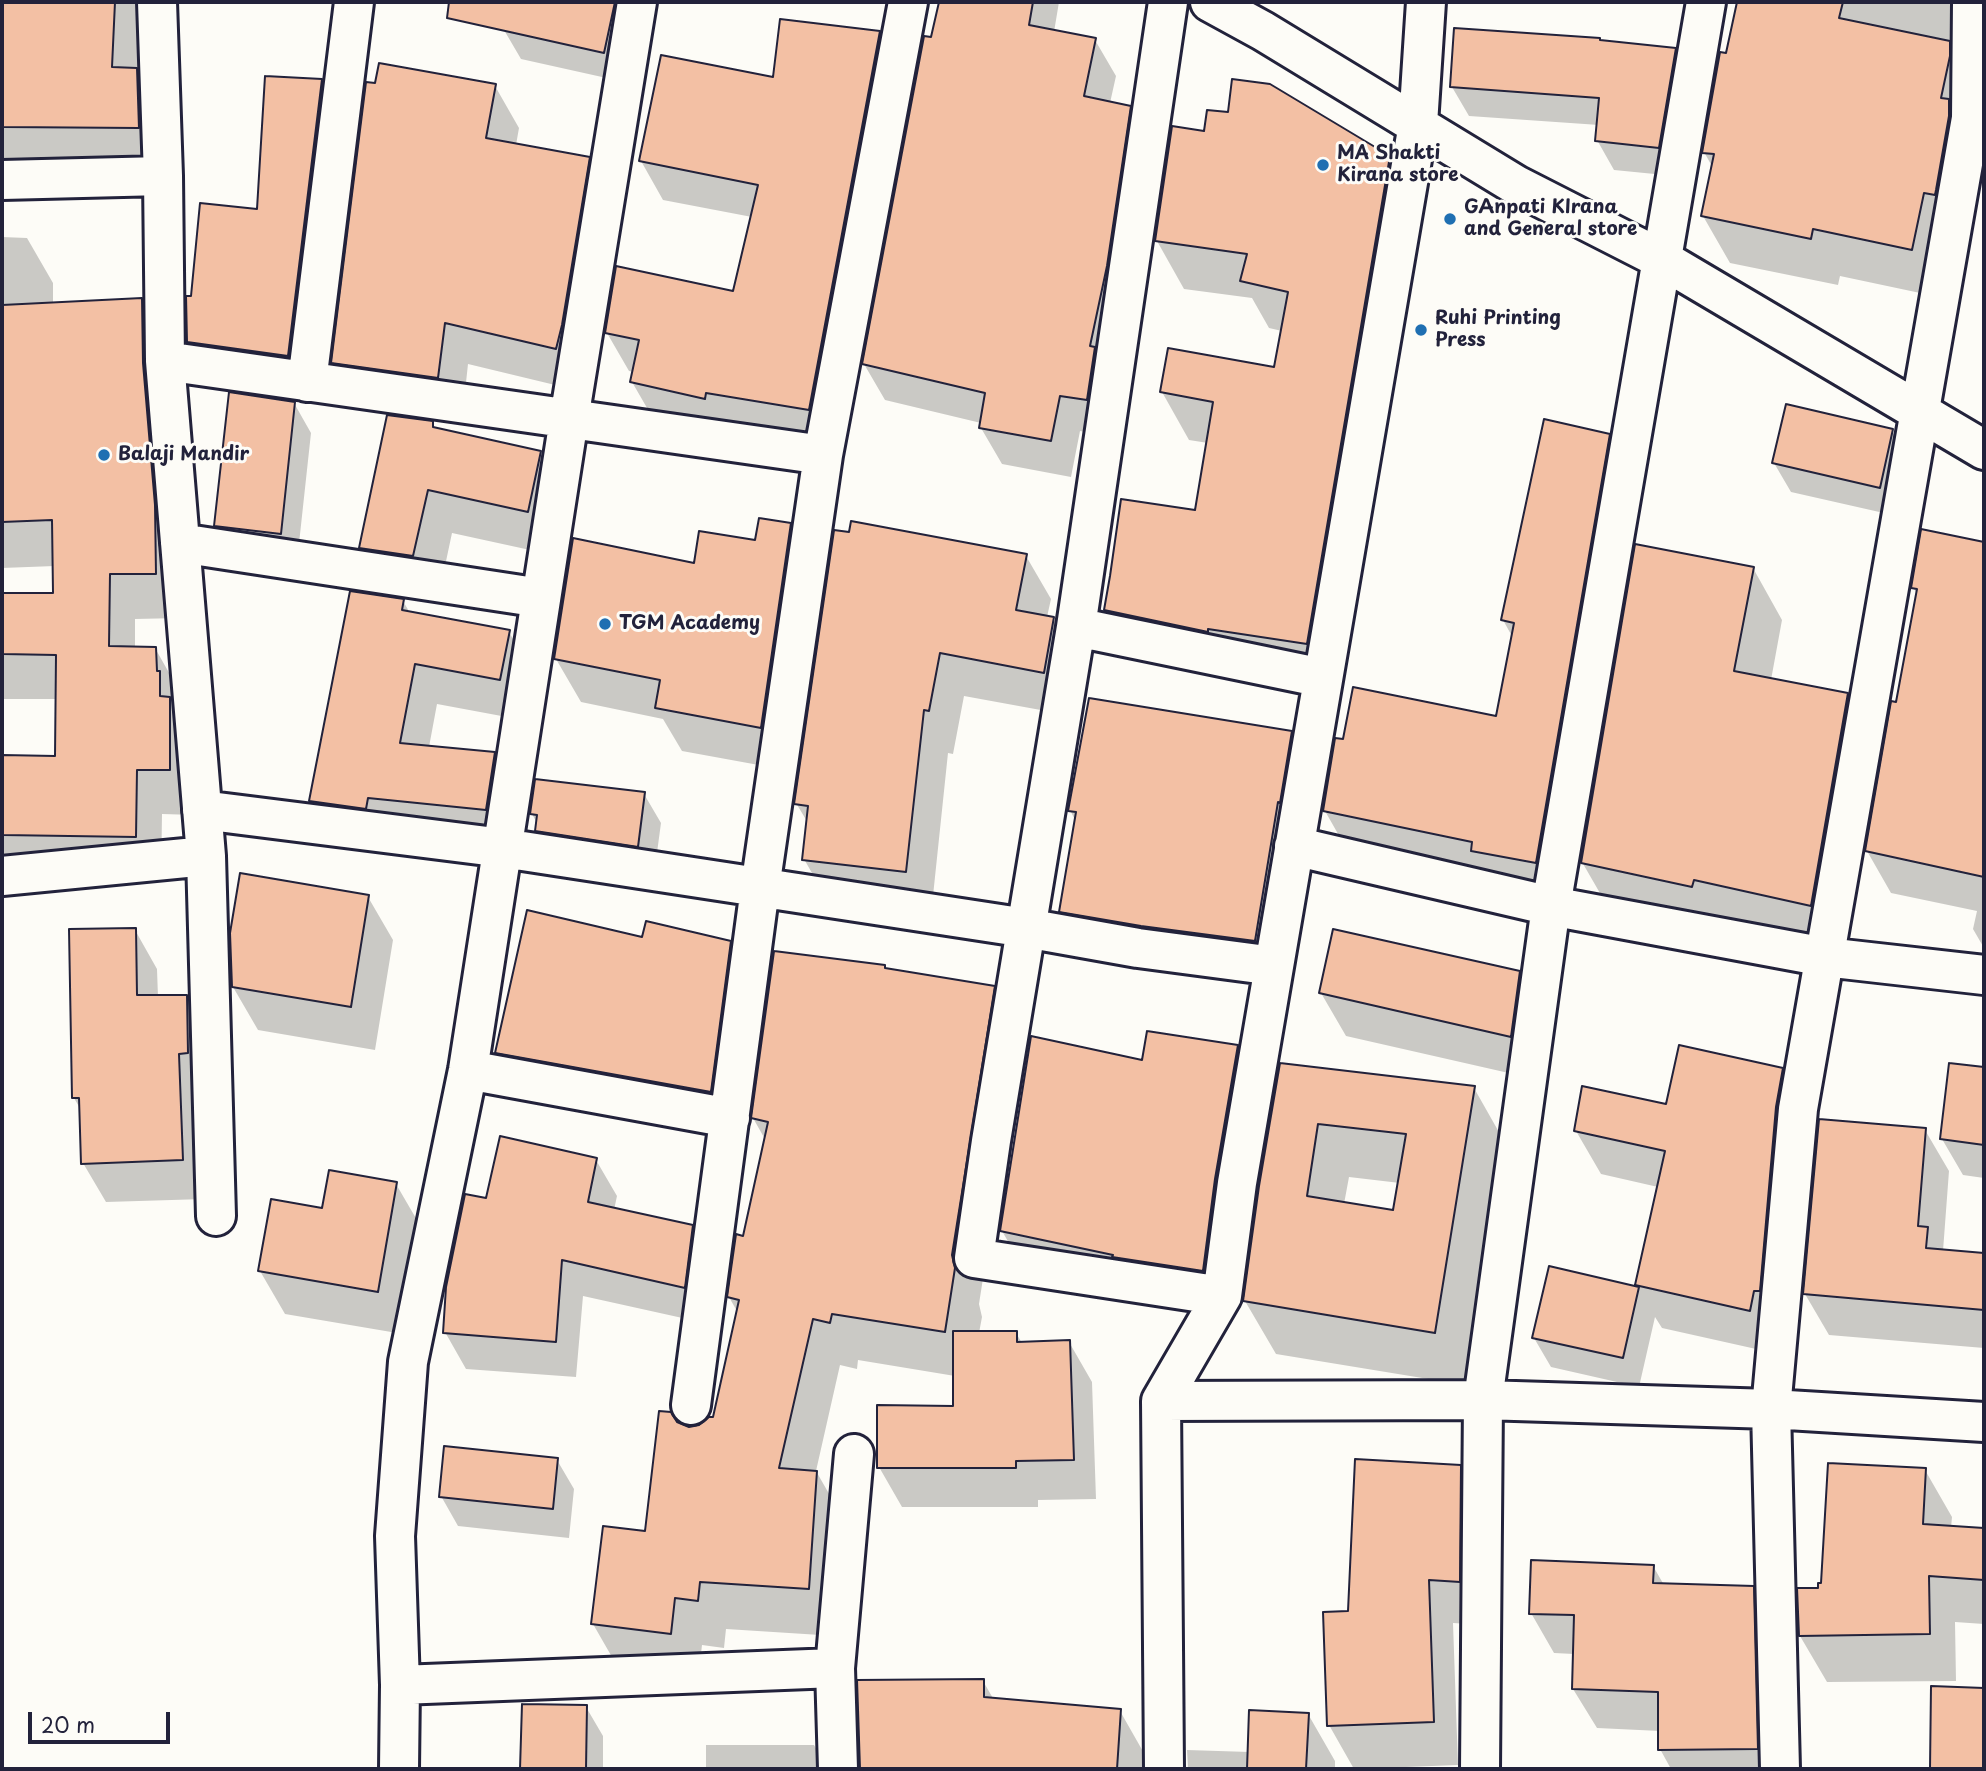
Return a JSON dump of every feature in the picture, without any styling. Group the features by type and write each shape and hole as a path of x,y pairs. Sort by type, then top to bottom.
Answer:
{"street":[{"path":"157,2 163,176 165,361 206,856 216,1216"},
{"path":"306,382 354,2"},
{"path":"399,1769 400,1685 395,1536 408,1362 468,1070 637,2"},
{"path":"691,1405 760,888 823,455 908,2"},
{"path":"1168,2 1076,627 974,1258 1222,1296"},
{"path":"1210,2 1263,30 1516,185 1663,260 1984,450"},
{"path":"1164,1769 1161,1401 1222,1296 1237,1183 1418,124 1426,2"},
{"path":"1479,1769 1483,1400 1551,906 1706,2"},
{"path":"1780,1769 1771,1409 1798,1110 1971,118 1972,2"},
{"path":"2,180 163,176"},
{"path":"165,361 823,455"},
{"path":"180,543 541,598"},
{"path":"1076,627 1323,678"},
{"path":"202,810 503,848 1026,928 1138,948 1274,966"},
{"path":"1294,846 1551,906 1825,957 1984,975"},
{"path":"2,876 206,856"},
{"path":"468,1070 730,1118"},
{"path":"1161,1401 1483,1400 1771,1409 1984,1422"},
{"path":"838,1769 835,1668 854,1454"},
{"path":"400,1685 835,1668"}],"building":[{"path":"2,2 115,2 112,67 137,68 139,128 2,127"},
{"path":"449,2 615,2 604,53 447,18"},
{"path":"939,2 1033,2 1029,25 1096,38 1084,96 1131,106 1107,266 1090,346 1095,347 1087,400 1060,396 1051,441 979,428 985,393 862,364 924,36 931,37"},
{"path":"1737,2 1843,2 1839,18 1950,41 1950,56 1941,98 1949,99 1949,116 1936,190 1935,195 1924,193 1912,250 1813,229 1811,239 1701,216 1714,154 1702,153 1720,52 1726,53"},
{"path":"780,19 880,31 809,410 706,393 705,399 630,382 639,340 605,333 616,266 733,291 758,185 639,161 661,55 773,77"},
{"path":"1454,28 1600,38 1676,48 1659,148 1595,141 1599,98 1450,87"},
{"path":"379,63 496,84 486,138 590,157 556,349 445,323 438,378 331,363 366,82 375,83"},
{"path":"265,76 322,79 288,356 187,342 186,296 191,296 200,203 257,209"},
{"path":"1232,79 1270,84 1390,156 1307,644 1208,629 1208,632 1104,610 1121,499 1195,510 1213,402 1160,392 1168,348 1274,367 1288,292 1240,281 1247,254 1155,241 1172,126 1204,131 1207,110 1228,112"},
{"path":"142,298 143,363 155,505 156,574 110,574 109,646 156,647 160,696 170,697 170,770 137,770 136,837 2,835 2,755 55,756 56,655 2,654 2,593 53,593 52,520 2,522 2,305"},
{"path":"229,392 295,402 281,534 214,526"},
{"path":"1786,404 1893,429 1880,488 1772,463"},
{"path":"387,415 433,421 433,427 541,451 528,512 428,490 413,556 359,548"},
{"path":"1544,419 1610,434 1536,863 1471,851 1472,842 1323,811 1335,738 1343,739 1353,687 1496,716 1514,623 1501,620"},
{"path":"759,518 791,523 761,728 655,708 660,680 554,659 573,538 694,563 699,531 755,540"},
{"path":"851,521 1027,554 1016,610 1054,617 1044,673 940,653 929,711 924,710 906,872 802,860 808,806 794,804 834,530 849,532"},
{"path":"1921,529 1984,542 1984,877 1865,851 1891,701 1896,702 1917,589 1911,588"},
{"path":"1635,544 1754,567 1734,671 1848,693 1811,906 1694,880 1692,887 1581,863"},
{"path":"350,591 404,599 402,610 510,630 500,680 415,664 400,743 495,752 486,810 368,798 366,809 309,801"},
{"path":"1089,698 1292,731 1255,941 1059,912 1076,812 1068,811"},
{"path":"535,779 645,792 638,847 535,831 537,815 530,814"},
{"path":"240,873 369,895 351,1007 232,987 230,933"},
{"path":"527,910 642,937 646,921 731,941 711,1092 495,1053"},
{"path":"136,928 137,995 187,995 188,1053 179,1054 183,1160 81,1164 79,1098 72,1098 69,929"},
{"path":"1333,929 1520,971 1511,1037 1319,993"},
{"path":"774,951 885,965 885,968 995,986 952,1255 955,1268 945,1332 832,1314 830,1323 813,1319 779,1468 817,1471 809,1589 700,1582 698,1601 675,1598 671,1634 591,1624 603,1526 645,1531 659,1411 671,1412 677,1422 689,1427 713,1417 739,1300 727,1297 736,1234 743,1236 768,1122 751,1118"},
{"path":"1147,1031 1238,1045 1215,1179 1203,1271 1112,1257 1113,1255 1000,1231 1031,1036 1142,1060"},
{"path":"1679,1045 1783,1068 1776,1107 1760,1291 1754,1291 1750,1311 1635,1285 1665,1151 1574,1131 1582,1086 1666,1104"},
{"path":"1280,1063 1475,1086 1435,1333 1243,1301","holes":["1318,1124 1406,1134 1393,1210 1307,1196"]},
{"path":"1949,1063 1984,1067 1984,1145 1940,1139"},
{"path":"1819,1119 1926,1128 1918,1226 1928,1227 1926,1248 1984,1253 1984,1310 1803,1294"},
{"path":"500,1136 597,1158 588,1202 693,1225 685,1288 562,1260 556,1342 443,1333 446,1287 465,1194 486,1198"},
{"path":"329,1170 397,1182 378,1292 258,1271 271,1199 322,1208"},
{"path":"1549,1266 1639,1287 1623,1358 1532,1338"},
{"path":"953,1331 1017,1331 1017,1342 1070,1340 1074,1460 1016,1461 1016,1468 877,1468 877,1405 953,1406"},
{"path":"444,1446 558,1458 553,1509 439,1497"},
{"path":"1355,1459 1461,1465 1460,1582 1429,1580 1434,1722 1327,1726 1323,1612 1348,1611"},
{"path":"1828,1463 1926,1468 1923,1524 1984,1528 1984,1580 1929,1576 1930,1634 1799,1636 1797,1588 1818,1588 1818,1583 1821,1583"},
{"path":"1531,1560 1654,1565 1653,1583 1754,1586 1758,1749 1658,1750 1658,1692 1572,1689 1574,1615 1529,1614"},
{"path":"984,1679 984,1697 1121,1709 1117,1769 860,1769 857,1680"},
{"path":"1931,1686 1984,1688 1984,1769 1930,1769"},
{"path":"522,1704 587,1705 586,1769 520,1769"},
{"path":"1249,1710 1309,1713 1306,1769 1247,1769"}],"place":[{"name":"MA Shakti Kirana store","path":"1323,165"},
{"name":"GAnpati KIrana and General store","path":"1450,219"},
{"name":"Ruhi Printing Press","path":"1421,330"},
{"name":"Balaji Mandir","path":"104,455"},
{"name":"TGM Academy","path":"605,624"}]}
